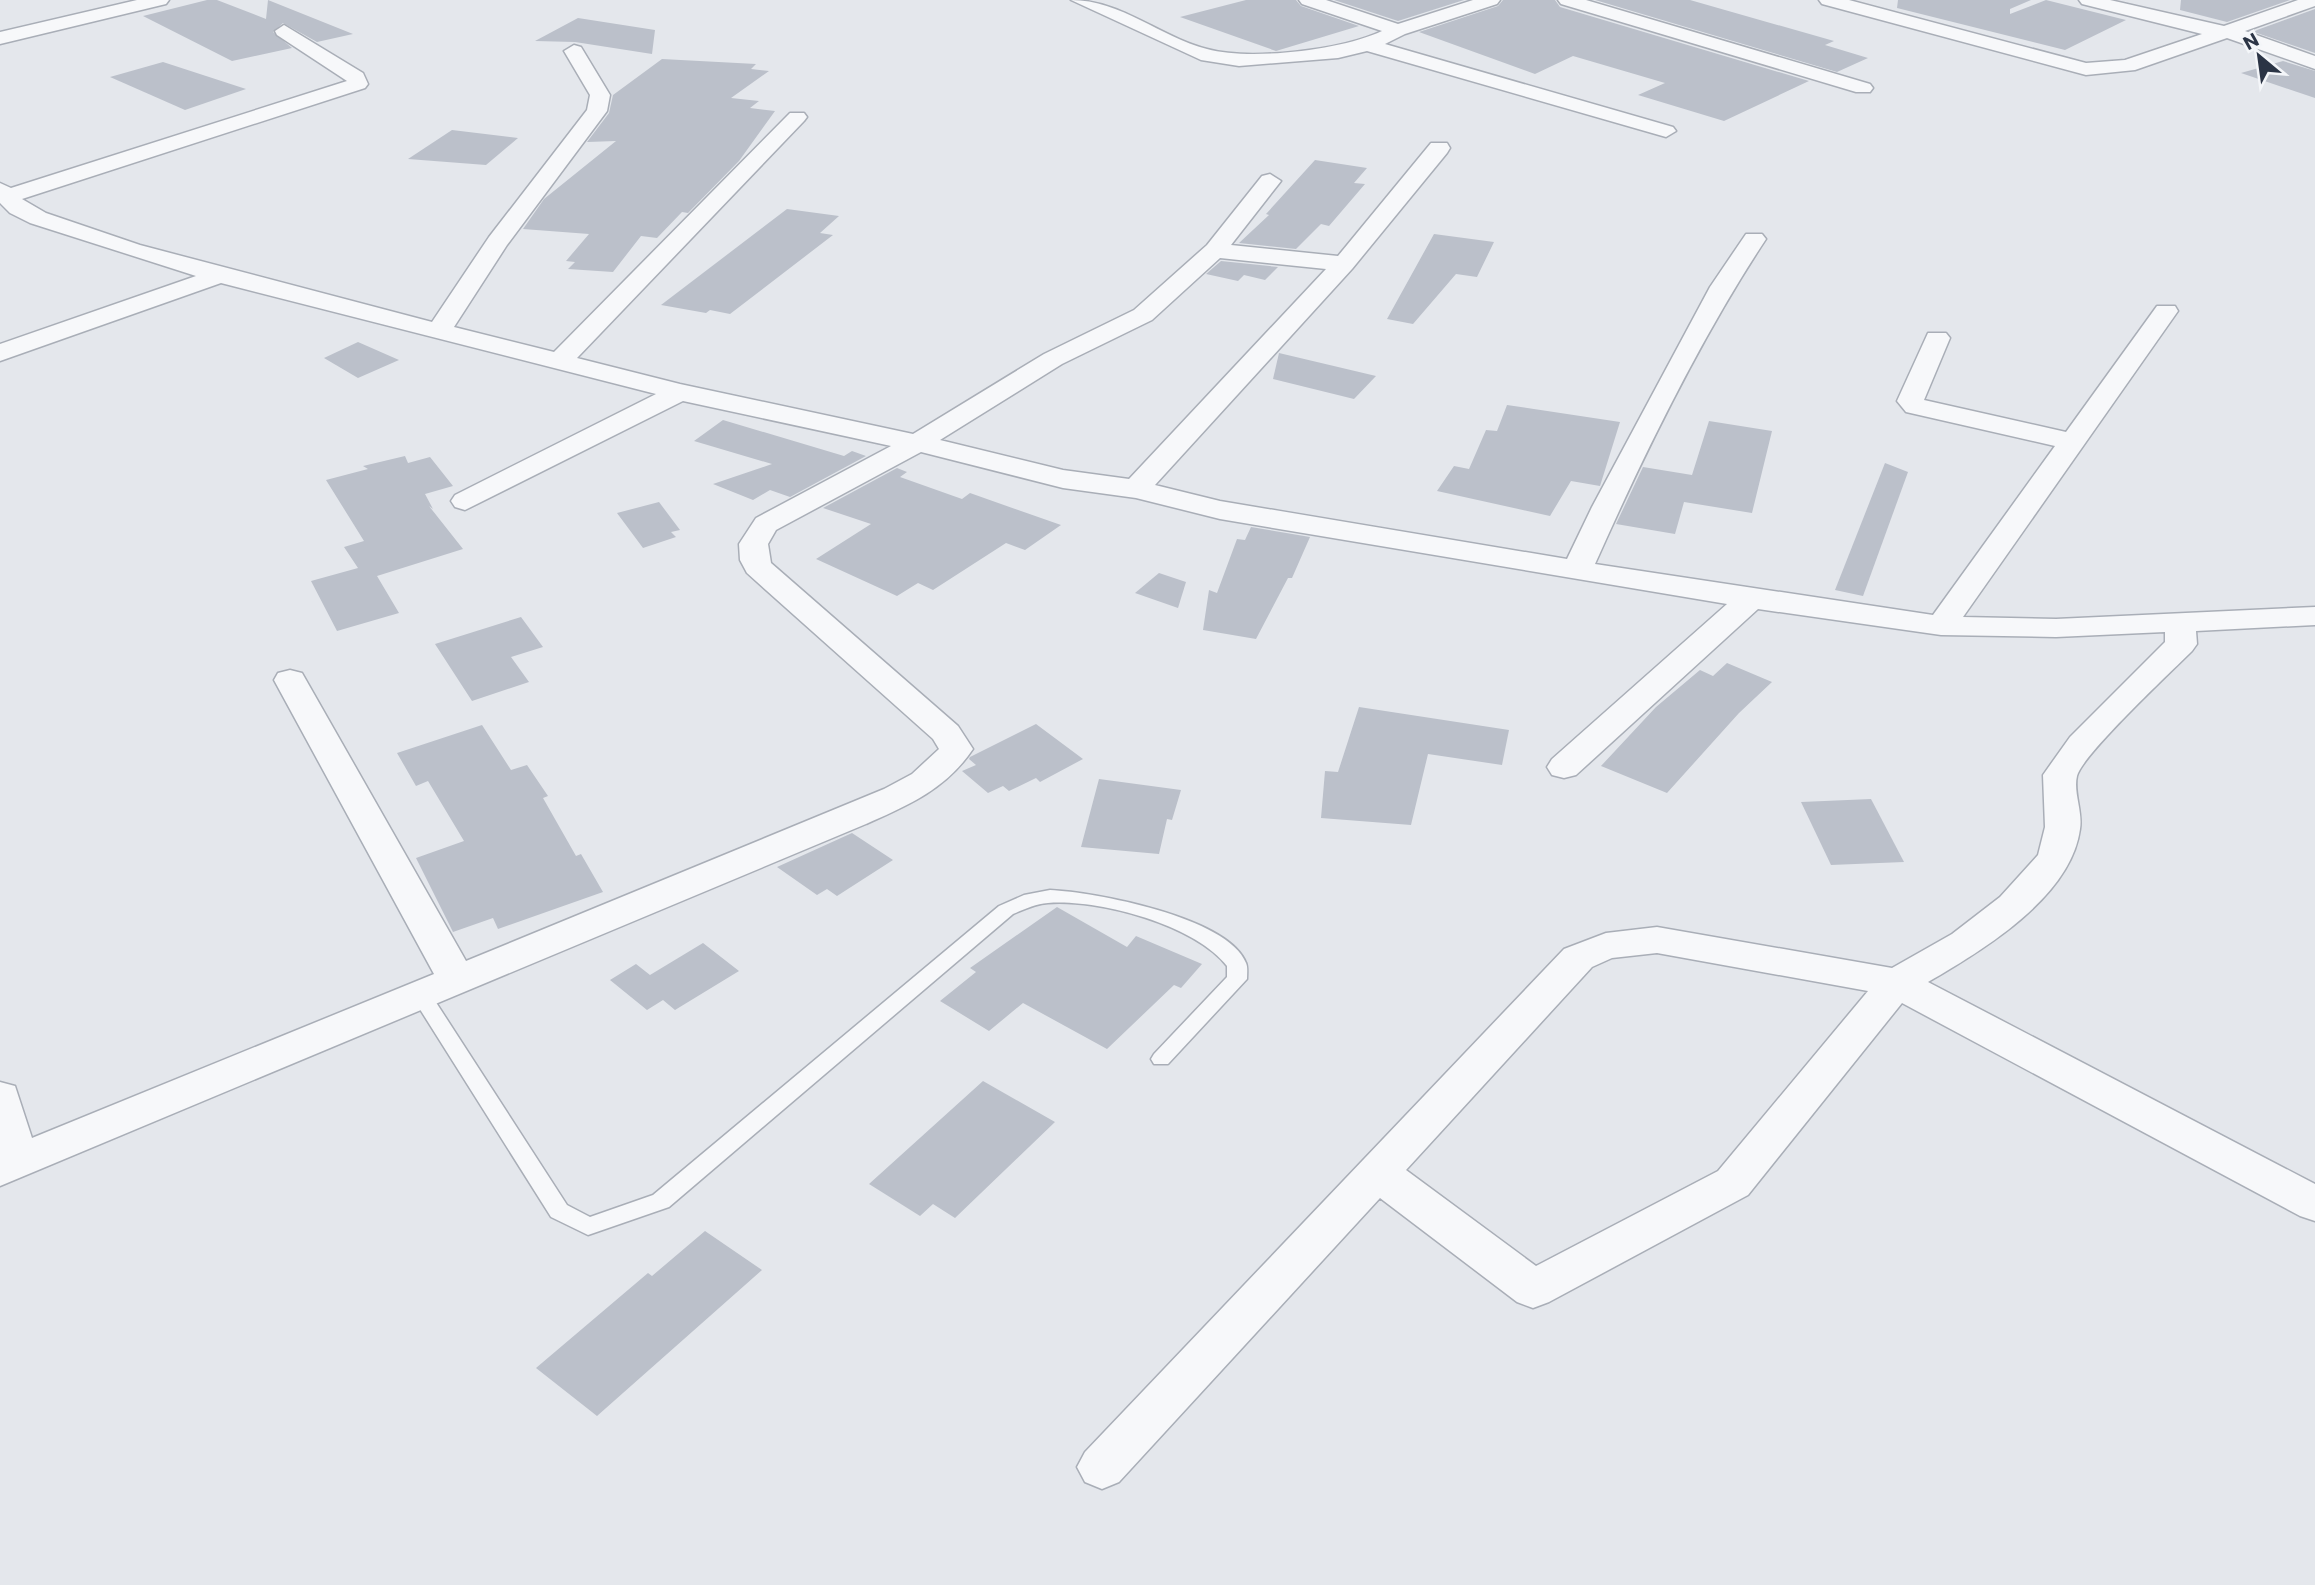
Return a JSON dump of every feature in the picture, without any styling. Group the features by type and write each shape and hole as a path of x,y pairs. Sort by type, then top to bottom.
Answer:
{"street":[{"path":"0,38 160,0"},
{"path":"1080,0 1211,58 1298,56 1368,45 1398,30 1491,0"},
{"path":"1308,0 1398,30"},
{"path":"1567,0 1863,88"},
{"path":"1828,0 2101,71 2128,66 2315,0"},
{"path":"2088,0 2194,27 2230,32 2315,62"},
{"path":"284,31 356,77 358,83 4,194 18,208 38,218 132,250 438,332 680,392 917,443 1063,479 1136,489 1220,510 1579,568 1751,599 1941,626 2056,628 2315,616"},
{"path":"1368,45 1667,131"},
{"path":"438,332 497,242 597,111 600,95 574,51"},
{"path":"559,362 797,117"},
{"path":"1136,489 1345,264 1439,148"},
{"path":"0,1097 8,1166 863,812 927,780 947,765 956,749 946,733 758,566 751,551 753,538 766,524 917,443 1052,359 1143,315 1215,250 1270,181"},
{"path":"1579,568 1606,507 1722,287 1754,239"},
{"path":"1215,250 1345,264"},
{"path":"0,353 221,275"},
{"path":"1941,626 2166,311"},
{"path":"1937,338 1910,401 1915,406 2072,442"},
{"path":"465,501 680,392"},
{"path":"1564,766 1751,599"},
{"path":"1378,1173 1533,1289 1733,1183 1896,983 1966,943 2013,906 2055,858 2063,827 2060,775 2082,744 2181,644 2180,622"},
{"path":"290,680 457,980"},
{"path":"1102,1467 1578,958 1606,946 1657,940 1896,983 2315,1203"}],"lane":[{"path":"421,995 559,1211 588,1226 661,1201 1006,910 1032,899 1061,897 1129,907 1184,926 1222,947 1237,964 1237,979 1161,1059"}],"building":[{"path":"207,0 217,0 266,19 268,0 353,34 317,42 283,23 273,32 292,48 232,61 143,16"},
{"path":"1246,0 1296,0 1301,6 1359,26 1276,51 1180,17"},
{"path":"1334,0 1464,0 1398,21"},
{"path":"1503,0 1555,0 1560,7 1809,81 1724,121 1638,95 1665,83 1573,56 1535,74 1419,32 1498,6"},
{"path":"1595,0 1690,0 1834,41 1825,45 1868,58 1837,72"},
{"path":"1898,0 2031,0 2010,9 2010,14 2046,0 2126,20 2065,50 1897,8"},
{"path":"2181,0 2290,0 2227,22 2180,10"},
{"path":"2315,9 2315,53 2254,32 2257,30"},
{"path":"578,18 655,30 652,54 575,42 535,41"},
{"path":"662,59 756,64 751,69 769,71 731,98 759,101 750,108 775,111 739,161 688,213 682,212 657,238 641,236 613,272 568,269 575,262 566,261 589,234 523,229 544,199 616,141 587,142 609,113 613,95"},
{"path":"2283,61 2315,71 2315,98 2241,73"},
{"path":"163,62 246,89 185,110 110,77"},
{"path":"452,130 518,138 486,165 408,159"},
{"path":"1315,160 1367,168 1354,183 1365,184 1329,226 1321,224 1296,249 1239,243 1269,215 1266,214"},
{"path":"787,209 839,216 820,233 833,235 730,314 710,310 706,313 661,305"},
{"path":"1434,234 1494,242 1477,277 1456,274 1413,324 1387,319"},
{"path":"1221,261 1278,267 1265,280 1244,275 1238,281 1206,274"},
{"path":"358,342 399,360 358,378 324,358"},
{"path":"1279,353 1376,376 1354,399 1273,379"},
{"path":"1507,405 1620,422 1600,486 1571,481 1550,516 1437,491 1454,466 1469,469 1486,430 1497,431"},
{"path":"723,420 844,456 852,451 866,456 790,497 770,490 753,500 713,484 772,464 694,441"},
{"path":"1709,421 1772,431 1752,513 1684,502 1675,534 1616,524 1643,467 1692,475"},
{"path":"405,456 408,463 430,457 453,486 425,494 433,509 429,506 463,549 377,576 399,613 337,631 311,581 358,568 344,547 364,541 326,480 368,469 363,466"},
{"path":"1885,463 1908,472 1863,596 1835,590"},
{"path":"897,468 907,472 900,477 962,499 970,493 1061,525 1025,550 1006,543 933,590 918,583 897,596 816,559 871,524 823,508"},
{"path":"659,502 680,530 671,532 676,537 643,548 617,513"},
{"path":"1251,527 1310,537 1292,578 1288,578 1256,639 1203,630 1209,590 1217,593 1237,539 1245,540"},
{"path":"1159,573 1186,582 1178,608 1135,593"},
{"path":"521,617 543,647 511,657 529,682 472,701 435,644"},
{"path":"1727,663 1772,682 1739,713 1667,793 1601,766 1656,707 1700,670 1713,676"},
{"path":"1359,707 1509,730 1502,765 1428,754 1411,825 1321,818 1325,771 1338,772"},
{"path":"1036,724 1083,759 1040,782 1036,778 1009,791 1003,786 988,793 962,771 976,765 970,757"},
{"path":"482,725 511,770 527,765 548,796 543,798 576,856 581,854 603,892 498,929 493,918 453,932 416,858 464,841 428,781 416,786 397,753"},
{"path":"1099,779 1181,790 1172,820 1167,819 1159,854 1081,847"},
{"path":"1871,799 1904,862 1831,865 1801,802"},
{"path":"852,833 893,860 837,896 827,889 817,895 777,867"},
{"path":"1057,907 1127,947 1136,936 1202,964 1181,988 1174,985 1107,1049 1023,1003 989,1031 940,1001 976,972 970,968"},
{"path":"703,943 739,971 675,1010 663,1000 647,1010 610,980 636,964 650,975"},
{"path":"983,1081 1055,1122 955,1218 933,1204 920,1216 869,1184"},
{"path":"705,1231 762,1270 597,1416 536,1368 648,1273 652,1276"}]}
